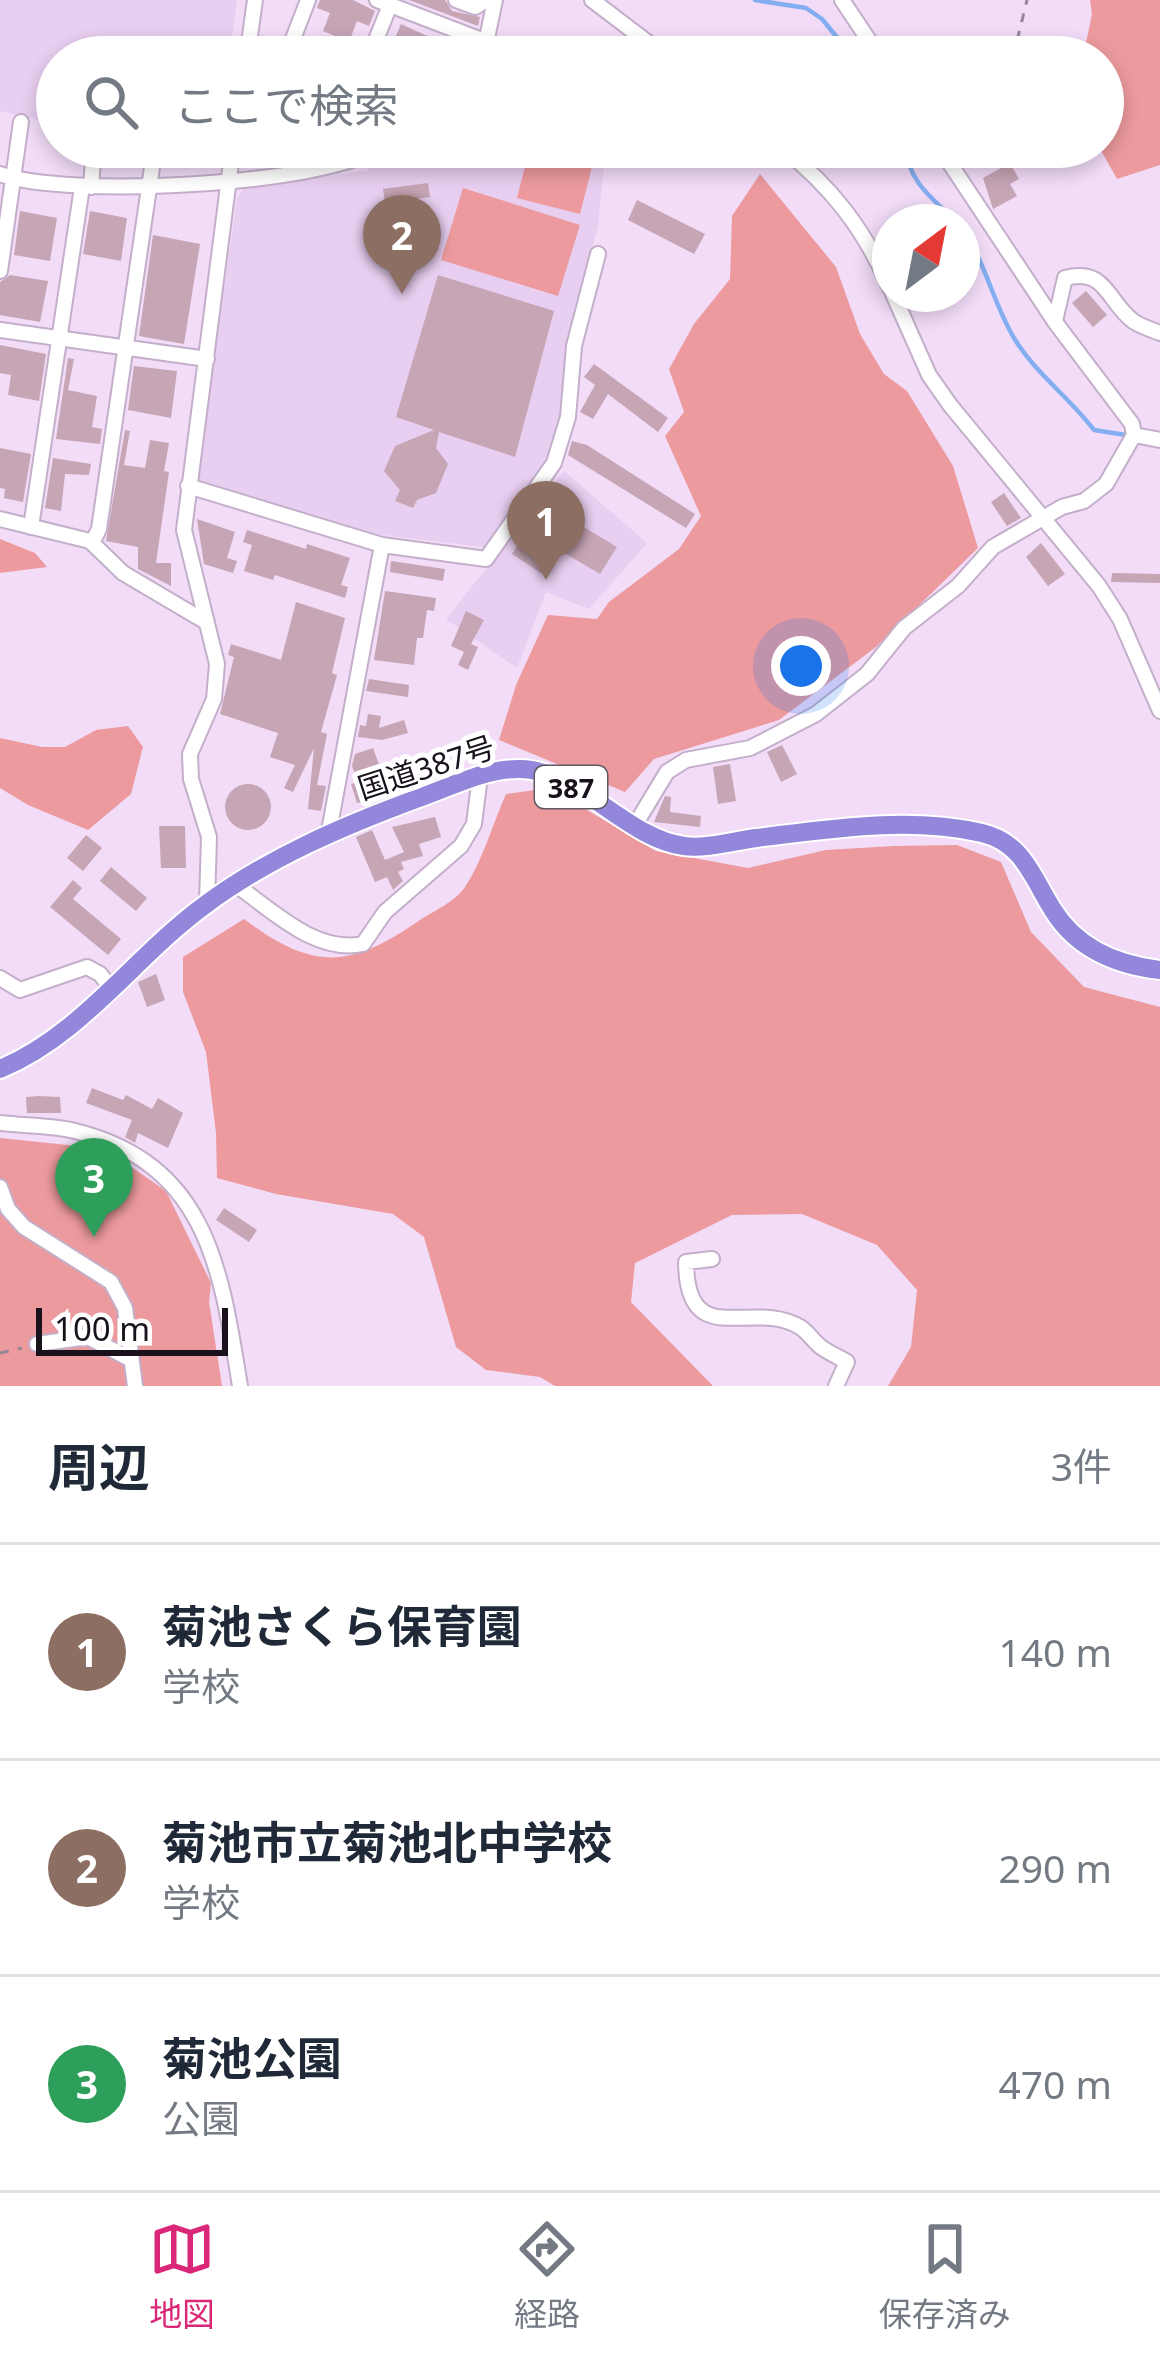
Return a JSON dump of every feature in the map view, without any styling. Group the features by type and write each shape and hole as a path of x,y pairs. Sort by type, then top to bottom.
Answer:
{"highway":[{"name":"国道387号","path":"0,1069 47,1043 207,903 328,831 480,776 517,768 538,771 687,847 832,827 903,826 983,833 1002,839 1020,854 1053,910 1082,942 1121,964 1160,970"}],"street":[{"path":"250,36 255,0"},
{"path":"294,36 308,0"},
{"path":"456,0 475,7 485,0"},
{"path":"488,36 495,0"},
{"path":"592,0 639,36"},
{"path":"842,0 866,36"},
{"path":"375,36 384,2 456,36"},
{"path":"0,271 7,176 21,122"},
{"path":"31,527 90,168"},
{"path":"92,543 98,529 151,168"},
{"path":"207,903 209,837 191,779 190,754 214,699 217,664 184,530 232,168"},
{"path":"7,176 86,187 201,184 326,168"},
{"path":"805,168 852,215 872,254"},
{"path":"635,824 667,772 686,760 750,748 830,704 867,674 904,628 958,586 993,547 1084,501 1106,484 1134,435 1132,424 1055,322 953,168"},
{"path":"188,486 382,545 486,559 554,463 568,417 574,346 598,254"},
{"path":"1055,322 1065,278 1081,274 1097,280 1134,321 1160,333"},
{"path":"900,312 929,375 970,433 1099,586 1120,619 1160,711"},
{"path":"0,330 207,358"},
{"path":"1134,435 1160,440"},
{"path":"0,519 92,543 123,573 206,622"},
{"path":"328,831 382,545"},
{"path":"236,885 307,934 341,949 363,944 385,912 460,846 473,824 480,776"},
{"path":"0,978 20,990 87,967 111,988"},
{"path":"0,1123 74,1131 110,1144 151,1165 188,1203 223,1280 240,1386"},
{"path":"0,1187 8,1209 24,1227 112,1282 125,1308 135,1386"},
{"path":"712,1259 686,1262 686,1290 693,1306 710,1316 799,1326 822,1348 847,1362 836,1386"},
{"path":"37,1344 88,1337 128,1358"}],"path":[{"path":"1018,36 1027,0"},
{"path":"0,1353 37,1344"}],"shaded area":[{"path":"0,0 237,0 232,36 36,36 36,119 0,111"},
{"path":"1090,0 1160,0 1160,165 1117,179 1111,168 1124,168 1124,36 1087,36"},
{"path":"525,168 592,168 580,214 517,198"},
{"path":"604,168 598,225 564,362 563,409 548,457 491,543 482,547 376,534 197,481 237,198 245,187 366,171"},
{"path":"760,174 836,267 860,334 884,374 907,391 953,466 978,548 876,647 779,720 654,759 625,792 499,740 516,685 548,615 597,619 609,602 679,549 701,516 665,436 684,412 669,369 694,324 730,279 732,216"},
{"path":"463,188 580,225 558,296 441,260"},
{"path":"564,471 647,543 589,609 546,592 517,668 446,619"},
{"path":"0,539 35,553 47,567 0,573"},
{"path":"128,726 143,747 131,794 88,830 0,788 0,738 65,747 96,730"},
{"path":"550,788 656,851 748,868 826,850 957,845 1001,862 1031,932 1084,987 1160,1007 1160,1386 888,1386 911,1347 917,1290 877,1245 802,1214 732,1215 635,1263 631,1302 713,1386 555,1386 540,1377 486,1370 456,1347 424,1237 393,1214 276,1194 217,1178 206,1052 183,992 183,957 244,919 291,948 312,955 352,955 373,948 461,892 506,794"},
{"path":"0,1138 87,1147 130,1166 166,1191 211,1283 209,1302 222,1386 0,1386"}],"building":[{"path":"320,0 353,0 375,11 369,26 357,21 351,36 335,36 323,31 330,13 317,8"},
{"path":"409,0 445,0 452,11 480,17 478,26"},
{"path":"401,24 427,36 396,36"},
{"path":"1001,168 1013,168 1019,179 1010,184 1017,196 993,209 983,178"},
{"path":"428,183 430,197 385,203 383,189"},
{"path":"637,200 705,234 694,254 628,220"},
{"path":"20,211 57,218 50,261 14,255"},
{"path":"90,211 127,218 121,261 83,254"},
{"path":"153,235 200,244 184,344 139,336"},
{"path":"10,275 48,281 40,322 0,315 0,282"},
{"path":"438,275 554,311 515,457 439,432 436,448 448,464 436,493 417,500 413,508 395,501 400,490 384,471 395,446 434,430 396,417"},
{"path":"1086,291 1107,315 1093,327 1072,303"},
{"path":"0,345 46,354 39,401 8,395 11,375 0,373"},
{"path":"68,358 74,359 68,390 97,396 92,427 102,429 100,444 56,439"},
{"path":"594,364 668,418 658,432 608,394 593,419 580,412 595,385 584,377"},
{"path":"134,366 177,371 171,418 128,410"},
{"path":"125,430 130,431 124,465 145,468 150,440 169,443 156,563 171,563 171,586 138,569 138,547 106,541"},
{"path":"572,441 587,445 695,514 686,528 568,455"},
{"path":"0,448 31,454 23,502 4,498"},
{"path":"53,458 91,464 89,475 65,474 61,511 45,508"},
{"path":"1004,493 1021,518 1007,526 991,502"},
{"path":"544,503 617,547 600,574 556,548 541,573 512,554"},
{"path":"197,519 235,532 227,558 237,561 233,573 204,564"},
{"path":"247,530 350,558 341,585 348,587 345,598 275,575 273,580 244,571 252,545 243,542"},
{"path":"1041,543 1065,574 1048,586 1026,557"},
{"path":"391,561 445,569 443,581 390,572"},
{"path":"1112,573 1160,574 1160,583 1111,582"},
{"path":"385,591 436,598 434,611 427,610 423,638 417,638 414,665 374,660"},
{"path":"296,602 345,618 332,673 337,675 321,732 327,734 317,785 326,786 321,811 308,809 314,748 293,792 284,788 295,765 270,757 278,733 220,714 234,657 228,655 231,644 281,660"},
{"path":"466,611 484,620 471,644 478,647 468,670 458,665 464,652 451,646"},
{"path":"369,679 409,685 408,697 366,691"},
{"path":"368,714 381,716 379,728 404,720 408,733 382,740 358,737"},
{"path":"782,745 797,774 781,782 767,752"},
{"path":"373,748 390,794 357,803 351,784 358,782 352,766 355,754"},
{"path":"730,764 736,801 718,804 713,767"},
{"path":"248,784 264,791 271,807 264,823 248,830 232,823 225,807 232,791"},
{"path":"665,796 671,797 670,812 701,816 700,827 654,822"},
{"path":"435,817 441,837 419,844 423,856 401,862 404,869 398,872 403,881 393,890 387,877 375,882 356,837 372,830 385,860 404,852 392,827"},
{"path":"159,826 185,826 186,868 161,868"},
{"path":"86,835 102,848 83,871 67,858"},
{"path":"111,867 147,898 136,911 100,881"},
{"path":"73,880 82,888 73,899 121,939 108,955 50,907"},
{"path":"156,974 165,1000 147,1007 138,982"},
{"path":"92,1088 123,1100 126,1095 152,1109 158,1098 183,1113 168,1148 138,1133 135,1143 125,1137 132,1120 86,1103"},
{"path":"26,1097 60,1097 61,1113 27,1113"},
{"path":"224,1208 257,1230 249,1242 216,1220"}],"waterway":[{"path":"755,0 806,8 836,36"},
{"path":"910,168 938,204"},
{"path":"980,262 1007,325 1032,362 1094,430 1126,435"}],"place":[{"name":"菊池市立菊池北中学校","path":"402,294"},
{"name":"菊池さくら保育園","path":"546,580"},
{"name":"菊池公園","path":"94,1237"}]}
